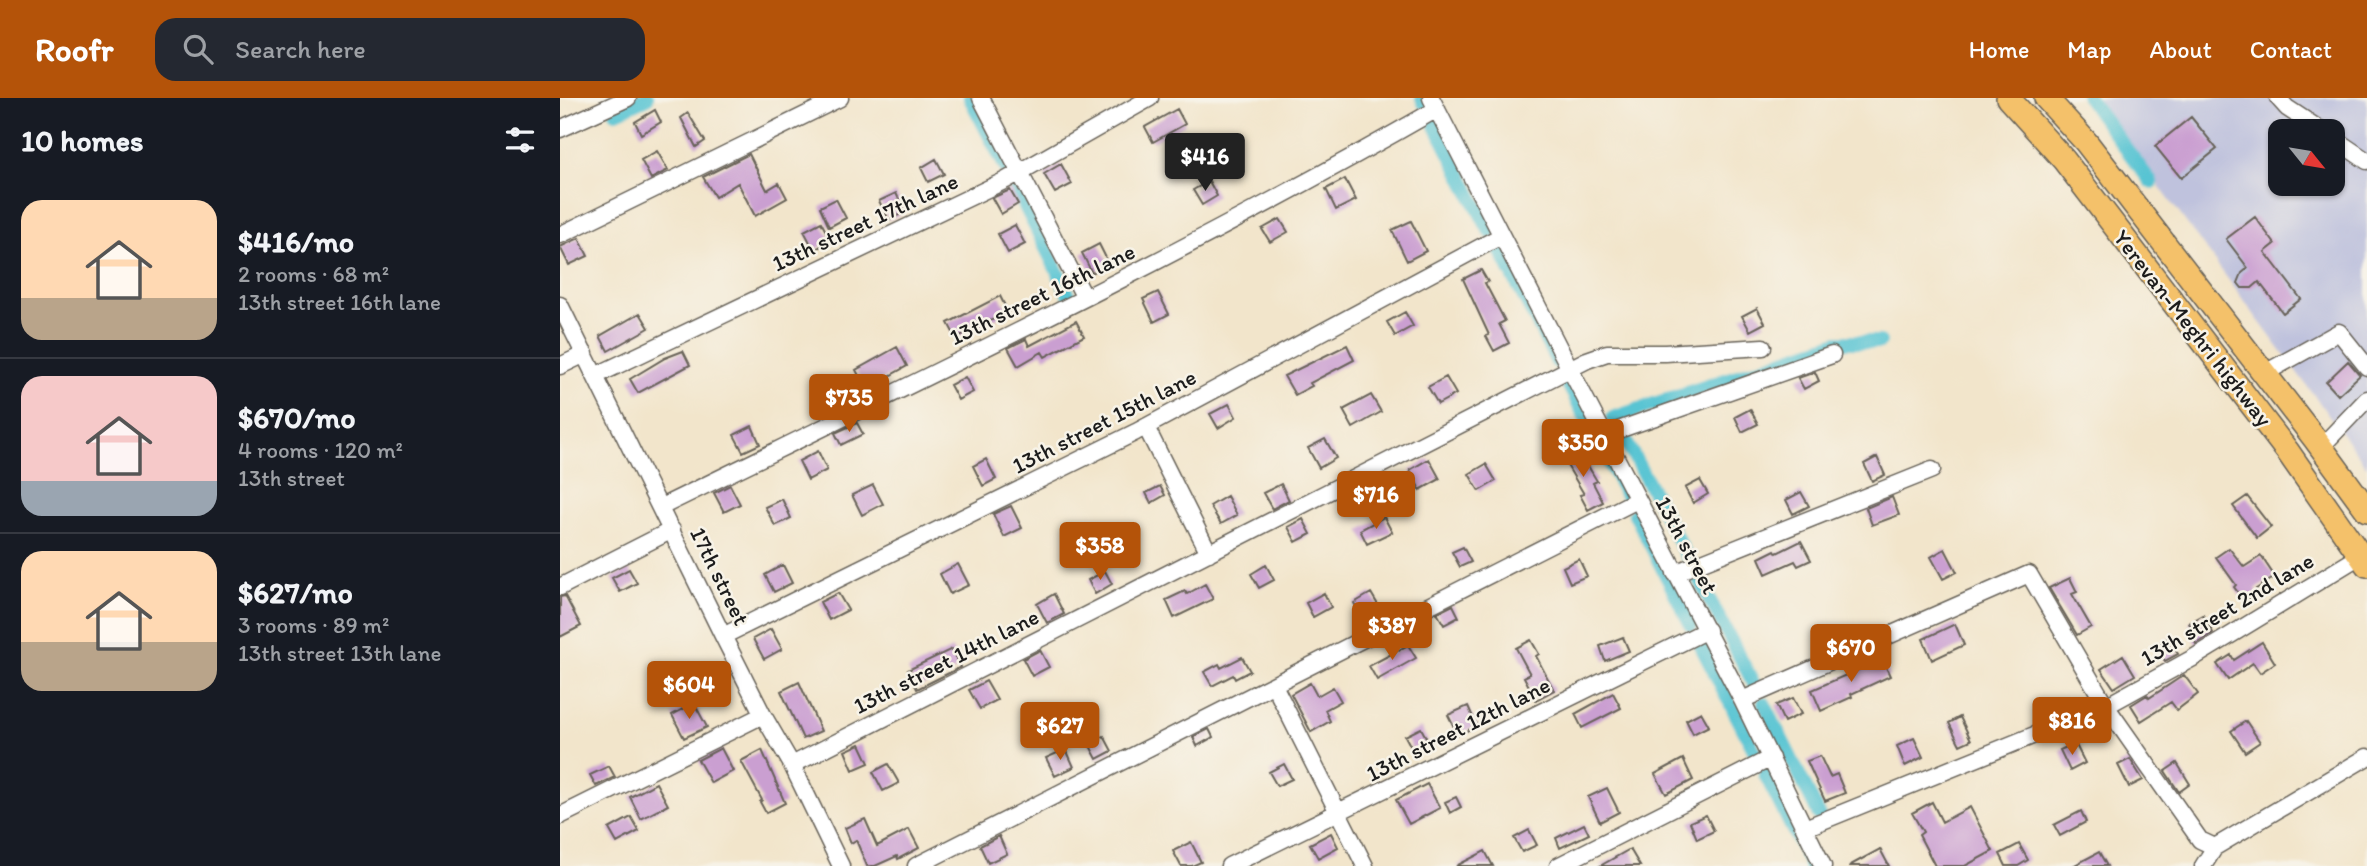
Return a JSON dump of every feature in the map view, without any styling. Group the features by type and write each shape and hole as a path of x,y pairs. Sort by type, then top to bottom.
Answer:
{"highway":[{"name":"Yerevan-Meghri highway","path":"2008,98 2064,160 2288,452 2364,561"},
{"name":"Yerevan-Meghri highway","path":"2046,98 2086,142 2367,509"}],"street":[{"path":"560,128 628,98"},
{"path":"560,234 840,98"},
{"path":"982,98 1085,298"},
{"name":"13th street 17th lane","path":"595,376 1020,172 1150,98"},
{"path":"2278,98 2304,119"},
{"name":"13th street","path":"1434,104 1637,500 1707,630 1823,866"},
{"name":"13th street 16th lane","path":"662,507 1085,298 1338,166 1434,104"},
{"path":"2345,146 2367,161"},
{"name":"13th street 15th lane","path":"723,636 1146,427 1501,236"},
{"name":"17th street","path":"560,305 662,507 723,636 792,765 841,866"},
{"path":"2265,373 2339,332 2367,367"},
{"name":"13th street 14th lane","path":"792,765 1587,360 1607,353 1665,353 1763,347"},
{"path":"560,366 584,354"},
{"path":"1604,435 1832,355"},
{"path":"2321,447 2367,399"},
{"path":"1146,427 1209,553"},
{"path":"1675,573 1932,470"},
{"path":"916,866 1637,500"},
{"path":"560,587 672,530"},
{"name":"13th street 2nd lane","path":"1805,828 2106,706 2364,561"},
{"path":"1742,700 2029,574 2106,706 2200,840 2215,847"},
{"name":"13th street 12th lane","path":"1229,866 1707,630"},
{"path":"1274,685 1365,866"},
{"path":"560,816 763,715"},
{"path":"2203,866 2215,847 2367,757"},
{"path":"1558,866 1771,758"}],"shaded area":[{"path":"2094,98 2367,98 2367,467"}],"building":[{"path":"1177,109 1185,124 1153,142 1145,127"},
{"path":"655,110 661,122 641,134 635,122"},
{"path":"688,113 705,141 696,147 681,118"},
{"path":"2191,117 2217,149 2181,178 2155,146"},
{"path":"657,151 668,170 651,179 641,160"},
{"path":"749,154 767,190 779,183 787,198 755,216 738,183 715,197 703,177"},
{"path":"936,159 944,174 928,182 921,168"},
{"path":"1061,164 1072,184 1055,193 1044,174"},
{"path":"1345,179 1356,200 1336,210 1326,189"},
{"path":"1209,181 1217,196 1202,205 1193,190"},
{"path":"1010,190 1018,204 1001,214 992,198"},
{"path":"896,193 905,212 889,220 879,201"},
{"path":"836,199 846,218 829,227 820,207"},
{"path":"2255,217 2275,244 2265,252 2301,299 2283,313 2259,282 2252,288 2242,288 2238,283 2242,273 2248,268 2226,239"},
{"path":"1280,219 1288,232 1270,242 1262,229"},
{"path":"1411,221 1426,251 1407,261 1392,230"},
{"path":"821,222 831,241 814,250 804,231"},
{"path":"1015,225 1025,244 1008,253 998,234"},
{"path":"579,238 588,256 569,265 560,247"},
{"path":"1099,244 1109,264 1092,273 1082,253"},
{"path":"1481,270 1505,321 1499,324 1509,343 1494,351 1463,279"},
{"path":"1158,292 1169,314 1154,322 1143,299"},
{"path":"1000,296 1008,312 956,338 948,323"},
{"path":"1757,308 1765,323 1750,331 1742,316"},
{"path":"1405,312 1413,326 1395,336 1387,322"},
{"path":"640,313 649,328 608,351 600,336"},
{"path":"1076,321 1084,336 1045,357 1042,352 1018,366 1008,348 1026,339 1029,346"},
{"path":"1347,345 1354,360 1310,383 1312,386 1295,395 1284,376"},
{"path":"897,347 907,366 866,389 856,370"},
{"path":"683,351 690,365 638,393 630,379 665,358"},
{"path":"2348,361 2360,375 2338,395 2326,382"},
{"path":"1815,372 1819,381 1804,389 1798,378"},
{"path":"965,377 973,392 958,400 950,385"},
{"path":"1446,377 1456,394 1438,404 1428,387"},
{"path":"1371,395 1381,412 1353,428 1343,410"},
{"path":"1229,404 1236,417 1218,428 1210,414"},
{"path":"1750,409 1758,424 1742,432 1735,417"},
{"path":"857,423 863,434 841,445 835,433"},
{"path":"752,426 760,444 743,452 734,435"},
{"path":"1325,439 1336,458 1319,468 1308,448"},
{"path":"1578,449 1597,481 1593,483 1603,502 1588,510 1580,495 1584,494 1562,457"},
{"path":"818,451 827,470 808,480 799,461"},
{"path":"1877,457 1885,475 1872,481 1864,464"},
{"path":"986,459 996,479 983,486 973,466"},
{"path":"1429,459 1440,479 1420,490 1410,470"},
{"path":"1486,464 1496,481 1479,491 1469,474"},
{"path":"1700,480 1708,494 1693,503 1685,488"},
{"path":"1281,484 1289,500 1272,509 1263,493"},
{"path":"730,485 740,504 724,512 714,493"},
{"path":"873,485 883,504 862,515 852,495"},
{"path":"1160,486 1165,495 1151,503 1146,493"},
{"path":"1801,492 1809,506 1793,514 1786,500"},
{"path":"1227,496 1237,515 1221,524 1210,506"},
{"path":"2247,496 2271,527 2257,538 2233,506"},
{"path":"1892,497 1899,515 1872,525 1866,508"},
{"path":"782,499 791,518 775,526 765,507"},
{"path":"1011,506 1022,528 1004,537 993,514"},
{"path":"1384,517 1392,532 1367,544 1360,530"},
{"path":"1303,519 1311,534 1296,542 1288,527"},
{"path":"1801,541 1811,560 1798,566 1795,561 1766,574 1759,558 1775,550 1777,553"},
{"path":"1463,547 1471,562 1460,567 1452,552"},
{"path":"2229,548 2244,567 2261,556 2275,577 2256,589 2258,593 2245,602 2216,557"},
{"path":"1945,549 1957,572 1943,579 1931,557"},
{"path":"1579,559 1587,576 1570,583 1563,567"},
{"path":"958,564 969,585 950,594 940,574"},
{"path":"783,565 792,583 774,592 765,575"},
{"path":"1266,565 1274,580 1259,588 1251,574"},
{"path":"629,569 637,583 620,592 612,578"},
{"path":"1105,571 1112,584 1095,594 1088,580"},
{"path":"2070,578 2077,592 2072,594 2091,627 2077,635 2049,588"},
{"path":"1205,584 1213,599 1174,618 1166,600 1185,591 1187,594"},
{"path":"838,593 848,610 829,620 820,602"},
{"path":"1324,593 1331,607 1313,617 1306,603"},
{"path":"1371,593 1381,610 1364,620 1354,603"},
{"path":"1054,594 1064,614 1047,623 1037,604"},
{"path":"565,596 581,626 560,637 560,597"},
{"path":"1453,605 1459,617 1444,625 1437,613"},
{"path":"2203,615 2213,633 2196,644 2189,630 2192,628 2189,623"},
{"path":"1955,624 1964,645 1932,660 1923,639"},
{"path":"771,629 782,649 764,659 753,639"},
{"path":"1623,637 1629,651 1605,661 1600,646"},
{"path":"2168,638 2178,654 2165,661 2155,646"},
{"path":"1531,640 1539,654 1536,656 1554,690 1536,700 1524,677 1530,674 1516,648"},
{"path":"2262,642 2275,663 2260,673 2253,663 2228,680 2217,664 2231,655 2234,660"},
{"path":"1408,645 1416,658 1377,680 1369,666"},
{"path":"952,649 961,667 917,689 908,670"},
{"path":"1040,650 1049,667 1032,676 1023,659"},
{"path":"2123,655 2135,675 2114,688 2101,669"},
{"path":"1881,656 1890,676 1821,711 1812,690 1860,669 1859,666"},
{"path":"1242,657 1250,671 1235,679 1233,675 1212,686 1204,672 1219,664 1221,668"},
{"path":"2184,675 2198,694 2177,710 2171,702 2141,721 2131,705 2147,695 2149,698"},
{"path":"986,681 997,700 980,709 969,690"},
{"path":"799,682 821,731 803,739 781,691"},
{"path":"1310,683 1317,696 1333,687 1341,701 1325,710 1330,721 1311,732 1291,694"},
{"path":"1613,693 1621,708 1582,728 1575,714"},
{"path":"1793,698 1801,714 1784,722 1776,705"},
{"path":"694,703 707,727 684,738 672,715"},
{"path":"1468,706 1477,726 1458,735 1448,715"},
{"path":"1701,712 1709,726 1693,734 1686,720"},
{"path":"1960,717 1971,740 1960,745 1949,723"},
{"path":"2246,721 2260,742 2245,752 2231,731"},
{"path":"1421,728 1428,741 1412,749 1405,736"},
{"path":"1209,729 1213,737 1197,746 1193,737"},
{"path":"1104,736 1112,751 1097,759 1089,744"},
{"path":"1914,738 1923,757 1905,766 1897,746"},
{"path":"2075,743 2085,763 2070,771 2060,750"},
{"path":"860,744 869,763 853,770 845,751"},
{"path":"721,748 733,771 711,783 698,760"},
{"path":"1066,749 1074,767 1055,776 1046,758"},
{"path":"762,750 785,803 766,813 741,761"},
{"path":"1820,756 1830,777 1837,774 1845,793 1825,801 1807,761"},
{"path":"1683,759 1693,780 1666,794 1655,774"},
{"path":"2130,759 2143,780 2129,787 2118,765"},
{"path":"2177,763 2190,784 2179,792 2165,771"},
{"path":"888,764 899,783 883,791 873,772"},
{"path":"1284,764 1292,779 1277,786 1269,772"},
{"path":"609,766 615,777 596,786 590,775"},
{"path":"656,783 668,805 641,819 630,797"},
{"path":"1427,784 1440,808 1409,824 1396,800"},
{"path":"1607,788 1619,812 1600,822 1588,797"},
{"path":"1456,797 1461,807 1450,813 1445,802"},
{"path":"1932,802 1942,822 1970,807 1993,851 1965,866 1935,866 1919,835 1923,832 1912,813"},
{"path":"2081,811 2086,822 2060,836 2054,825"},
{"path":"1706,815 1714,831 1697,839 1690,822"},
{"path":"631,817 639,831 617,843 609,829"},
{"path":"865,819 877,846 909,829 919,848 898,859 897,856 875,866 867,866 856,840 851,843 845,828"},
{"path":"1584,824 1589,834 1560,848 1556,838"},
{"path":"1529,830 1537,845 1522,852 1514,838"},
{"path":"1331,833 1338,847 1318,858 1310,844"},
{"path":"999,836 1007,854 988,863 980,846"},
{"path":"1191,842 1201,862 1192,866 1181,866 1173,851"},
{"path":"2019,844 2028,860 2018,866 2006,866 2000,854"},
{"path":"1630,849 1640,866 1600,866"},
{"path":"1880,849 1889,866 1849,866"},
{"path":"1485,851 1493,866 1456,866"},
{"path":"2099,852 2107,866 2073,866"}],"waterway":[{"path":"616,112 647,98"},
{"path":"970,98 1007,170"},
{"path":"1422,98 1424,103"},
{"path":"2088,98 2151,182"},
{"path":"1435,124 1490,232"},
{"path":"1016,188 1070,297"},
{"path":"1500,250 1557,362"},
{"path":"1613,418 1838,342 1880,342"},
{"path":"1568,384 1627,497"},
{"path":"1623,436 1686,555"},
{"path":"1635,514 1691,625"},
{"path":"1696,574 1755,686"},
{"path":"1701,646 1757,756"},
{"path":"1764,703 1819,815"},
{"path":"1765,774 1811,866"}]}
